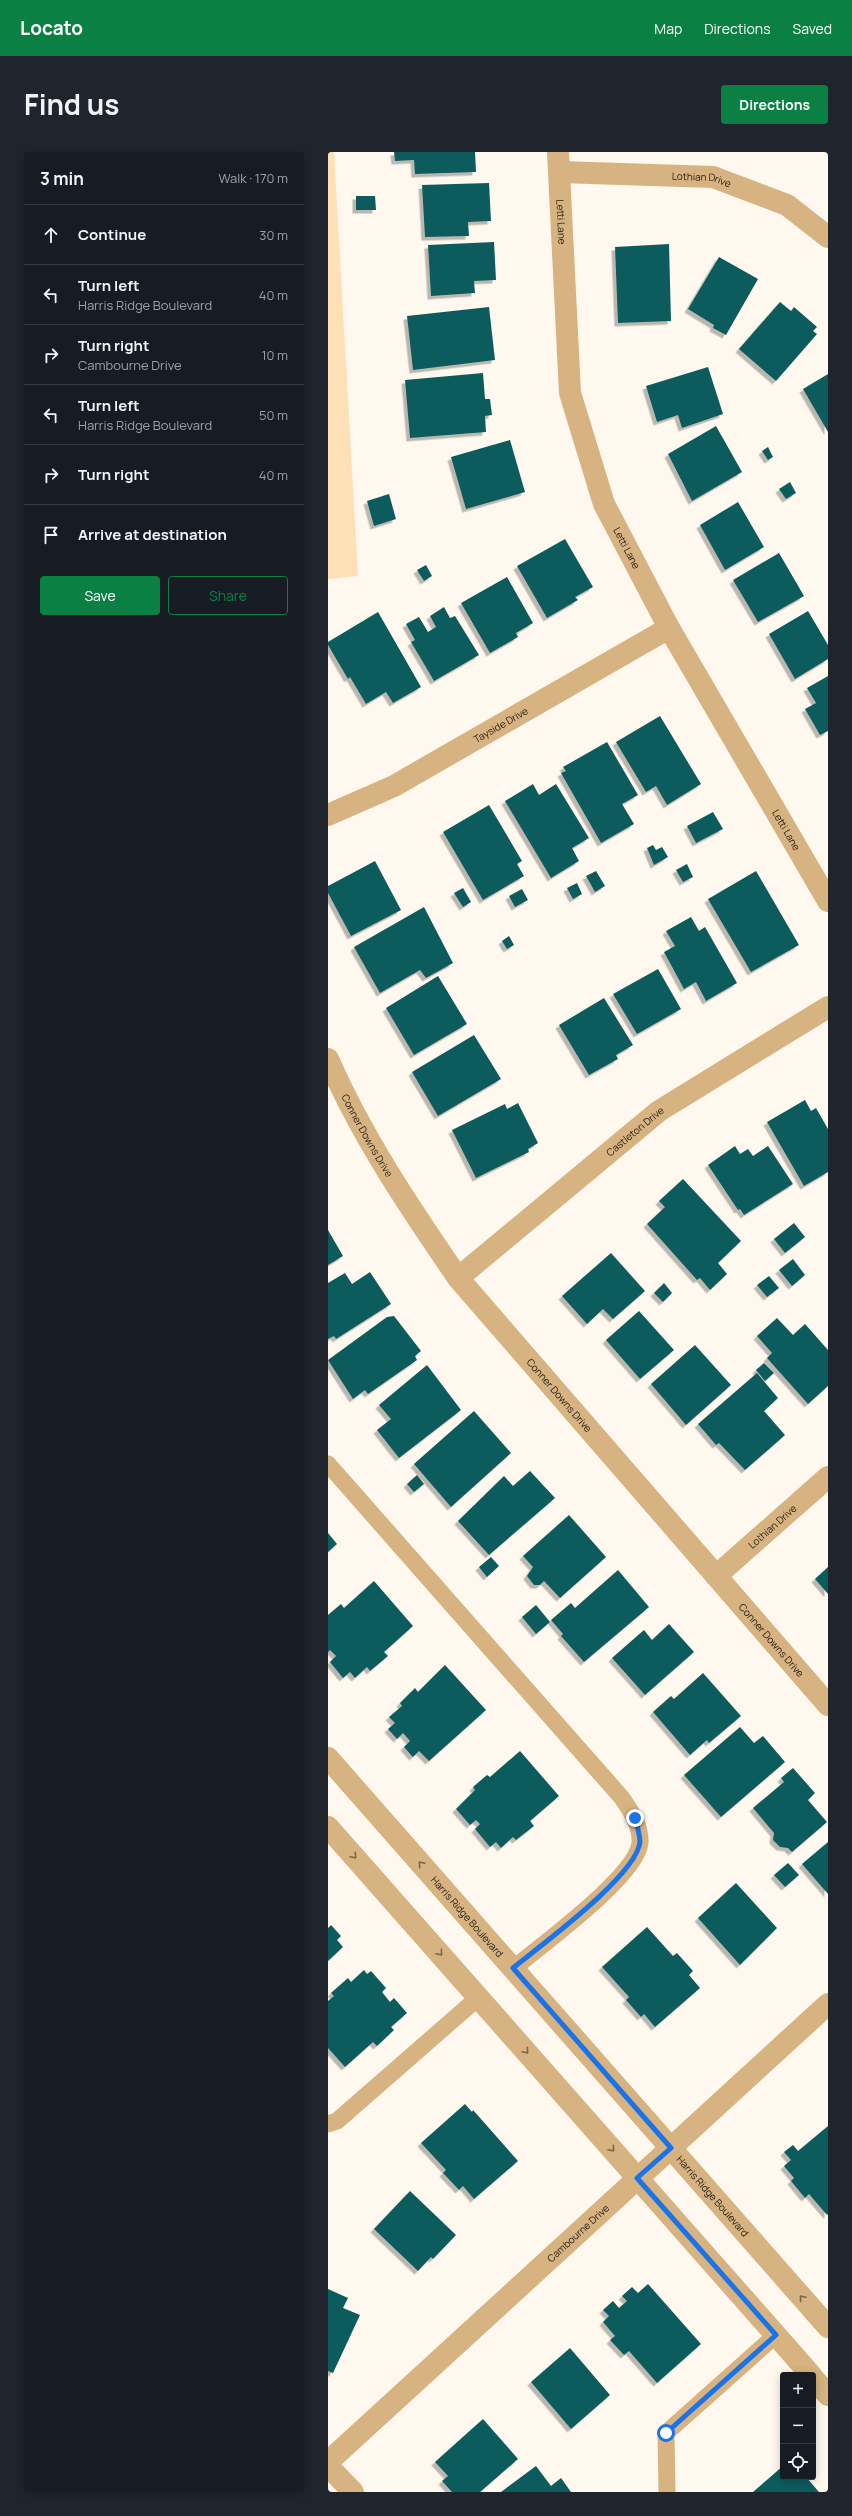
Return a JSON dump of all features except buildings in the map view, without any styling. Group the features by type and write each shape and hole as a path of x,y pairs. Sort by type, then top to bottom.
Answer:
{"street":[{"name":"Lothian Drive","path":"559,162 713,177 786,206 828,237"},
{"name":"Letti Lane","path":"559,162 570,393 604,504 669,628 828,901"},
{"name":"Tayside Drive","path":"328,815 394,786 669,628"},
{"name":"Castleton Drive","path":"458,1278 660,1111 828,1007"},
{"name":"Conner Downs Drive","path":"328,1059 371,1143 418,1220 458,1278 828,1705"},
{"name":"Lothian Drive","path":"716,1576 828,1477"},
{"name":"Harris Ridge Boulevard","path":"328,1758 828,2327"},
{"path":"328,1827 808,2372"},
{"name":"Cambourne Drive","path":"328,2462 828,2004"},
{"path":"816,2381 828,2395"},
{"path":"328,2466 353,2492"}],"lane":[{"path":"328,1464 622,1798 635,1818 640,1842 632,1864 614,1883 513,1968"},
{"path":"328,2124 337,2121 479,1997"},
{"path":"667,2492 666,2433 776,2335"}],"shaded area":[{"path":"328,152 334,152 358,576 328,579"}],"route":[{"path":"635,1818 640,1842 632,1864 614,1883 513,1968 671,2148 637,2178 776,2335 666,2433"}]}
